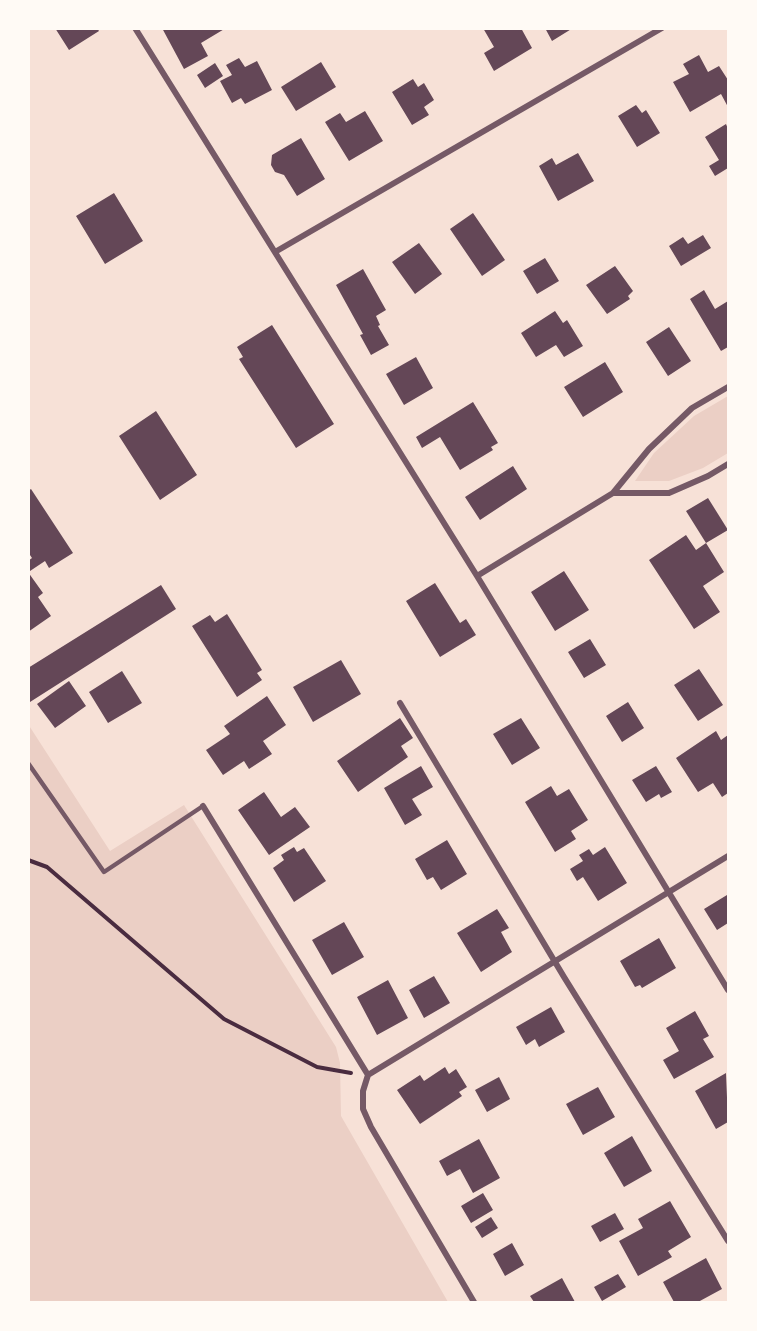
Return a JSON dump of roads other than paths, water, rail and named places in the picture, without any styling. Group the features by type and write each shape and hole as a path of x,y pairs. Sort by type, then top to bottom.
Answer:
{"street":[{"path":"135,28 477,576 729,990"},
{"path":"275,252 663,28"},
{"path":"477,576 612,493 649,449 692,408 729,387"},
{"path":"612,493 669,493 729,464"},
{"path":"400,703 555,961 729,1241"},
{"path":"203,806 368,1075"},
{"path":"474,1302 371,1127 363,1109 363,1091 368,1075 729,856"}],"lane":[{"path":"28,762 104,872 203,806"}]}
